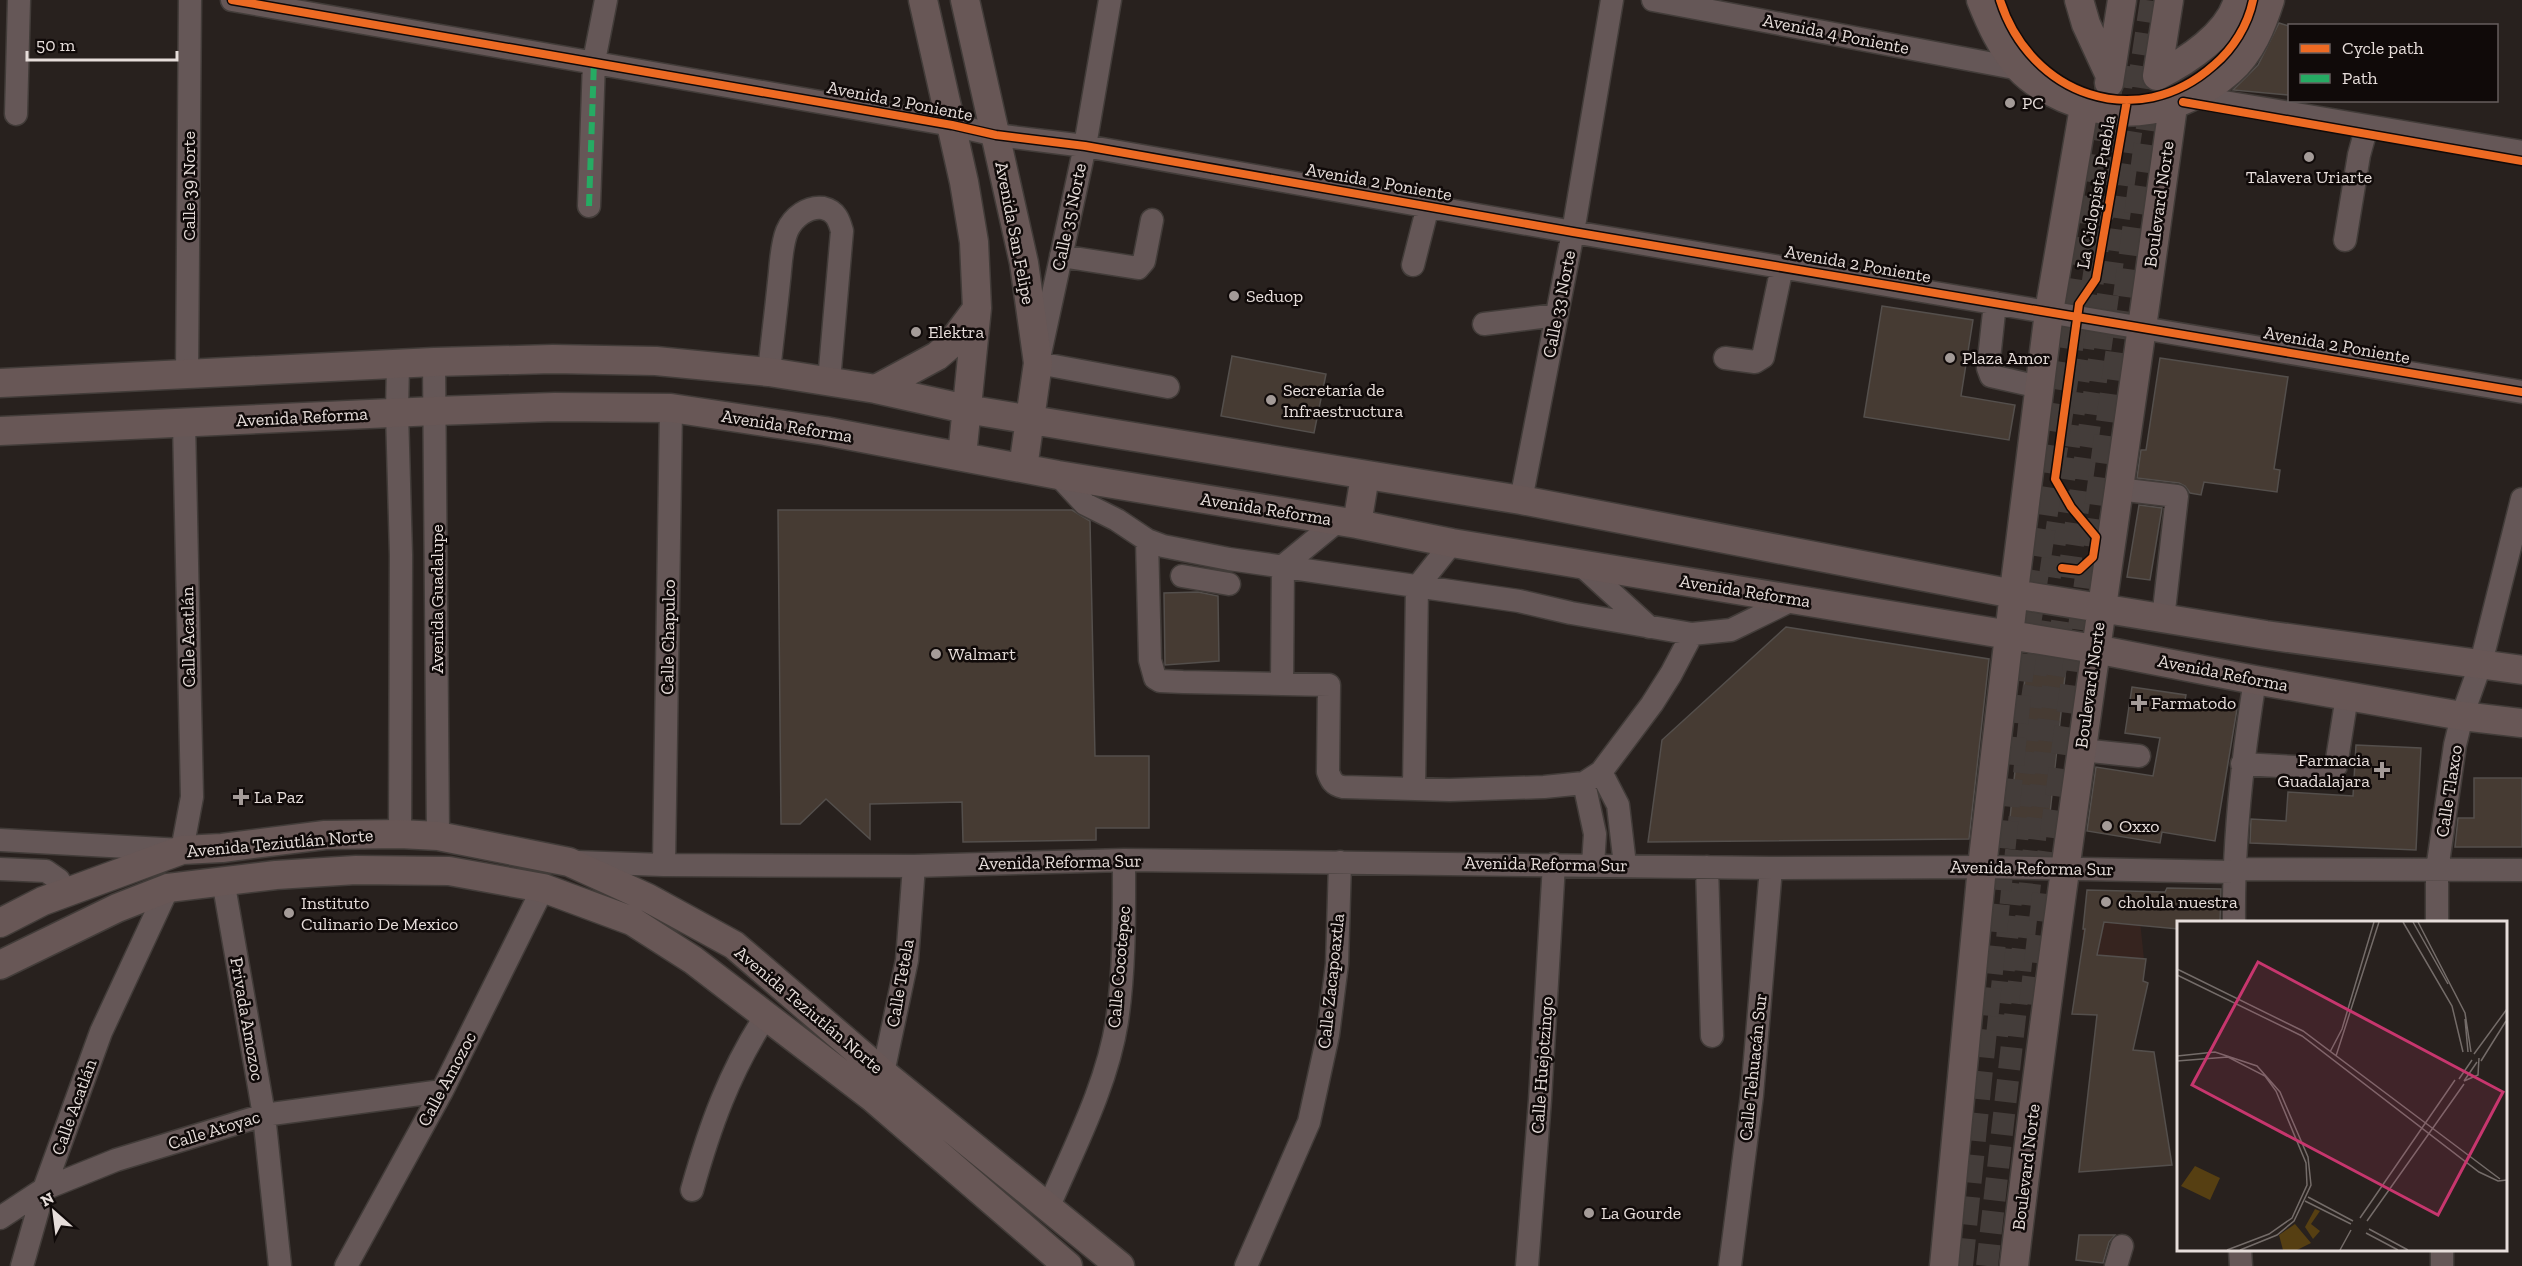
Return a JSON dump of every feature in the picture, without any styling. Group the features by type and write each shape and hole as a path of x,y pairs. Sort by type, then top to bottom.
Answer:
{"main road":[{"path":"923,0 952,125 974,242 977,308 962,456"},
{"name":"Avenida San Felipe","path":"965,0 1024,262 1038,363 1023,468"},
{"path":"1981,0 1996,37 2020,69 2049,92 2084,107 2113,112 2143,112 2183,101 2232,70 2259,33 2270,0"},
{"path":"2079,0 2086,24 2110,80 2122,0"},
{"path":"2169,0 2157,76 2186,61 2214,38 2236,7 2238,0"},
{"name":"Boulevard Norte","path":"2014,1266 2065,868 2118,489 2143,328 2183,101"},
{"path":"1944,1266 1982,867 2014,594 2049,312 2084,107"},
{"path":"876,389 937,356 950,345 977,308"},
{"path":"0,382 434,362 553,360 656,361 769,372 876,389 1030,419 1521,501 2014,594 2163,619 2522,670"},
{"name":"Avenida Reforma","path":"0,431 397,412 555,407 671,408 825,431 1058,475 1348,522 1452,543 2095,650 2463,716 2522,723"},
{"path":"1348,522 1365,476"},
{"name":"Avenida Teziutlán Norte","path":"0,922 43,901 182,850 222,848 325,835 400,834 438,836 569,862 648,898 734,945 1068,1266"},
{"name":"Avenida Teziutlán Norte","path":"0,965 117,908 168,888 223,880 357,870 449,871 543,888 632,921 693,960 765,1017 878,1085 1049,1206 1120,1266"}],"street":[{"path":"15,114 19,0"},
{"name":"Calle 39 Norte","path":"187,373 190,0"},
{"name":"Avenida 2 Poniente","path":"232,0 594,61 952,125 996,135 1085,146 1573,232 2522,392"},
{"path":"589,206 594,61 606,0"},
{"name":"Calle 35 Norte","path":"1038,363 1085,146 1110,0"},
{"name":"Calle 33 Norte","path":"1521,501 1573,232 1612,0"},
{"name":"Avenida 4 Poniente","path":"1653,0 2020,69"},
{"path":"2183,101 2367,126 2522,152"},
{"path":"2345,240 2359,154 2367,126"},
{"path":"1413,265 1428,206"},
{"path":"769,372 783,251 788,230 795,219 806,210 820,208 831,210 838,218 842,231 829,381"},
{"path":"1060,256 1138,268 1144,261 1152,220"},
{"path":"1725,358 1755,362 1763,357 1782,267"},
{"path":"1995,303 1988,368 1991,376 2040,387"},
{"path":"1484,324 1557,315"},
{"name":"Avenida Guadalupe","path":"434,362 438,836"},
{"path":"1038,363 1168,387"},
{"name":"Avenida Guadalupe","path":"398,364 401,555 400,834"},
{"name":"Calle Chapulco","path":"664,866 671,408"},
{"name":"Calle Acatlán","path":"182,850 192,797 184,422"},
{"path":"1058,475 1085,504 1117,520 1147,540 1182,550 1519,601 1571,613 1692,634 1731,630 1794,599"},
{"path":"2118,489 2177,496 2163,619"},
{"name":"Calle Tlaxco","path":"2437,921 2437,870 2455,745 2481,663 2522,500"},
{"path":"1283,566 1348,522"},
{"path":"1147,540 1150,660 1155,678 1160,681 1184,682 1329,685 1328,772 1336,785 1354,788 1464,790 1545,787 1592,777 1652,704 1692,634"},
{"path":"1414,788 1417,587 1452,543"},
{"path":"1580,564 1649,627"},
{"path":"1282,684 1283,566"},
{"path":"1182,576 1230,584"},
{"path":"2234,921 2233,872 2242,764 2255,680"},
{"path":"2242,764 2333,769 2336,766 2347,696"},
{"path":"2081,750 2139,756"},
{"path":"1592,777 1595,834 1593,865"},
{"path":"1592,777 1618,805 1625,865"},
{"path":"0,840 182,850"},
{"name":"Avenida Reforma Sur","path":"569,862 664,866 914,866 1124,860 1772,868 1982,867 2233,872 2242,869 2522,870"},
{"name":"Calle Cocotepec","path":"1049,1206 1098,1094 1117,1023 1124,942 1124,860"},
{"name":"Calle Zacapoaxtla","path":"1246,1266 1309,1122 1328,1035 1337,964 1340,862"},
{"name":"Calle Huejotzingo","path":"1527,1266 1540,1100 1554,864"},
{"name":"Calle Tetela","path":"878,1085 907,960 914,866"},
{"path":"1707,867 1712,1036"},
{"name":"Calle Tehuacán Sur","path":"1730,1266 1752,1095 1772,868"},
{"path":"0,869 46,871 59,880 64,894"},
{"name":"Privada Amozoc","path":"223,880 264,1114 280,1266"},
{"name":"Calle Acatlán","path":"22,1266 44,1189 101,1032 168,888"},
{"name":"Calle Amozoc","path":"346,1266 442,1091 543,888"},
{"path":"692,1190 721,1097 765,1017"},
{"name":"Calle Atoyac","path":"0,1218 44,1189 116,1160 264,1114 442,1091"},
{"path":"2240,1251 2241,1266"}],"shaded area":[{"name":"cholula nuestra","path":"2139,911 2144,959 2082,953 2083,929 2102,928 2104,922 2118,923"}],"building":[{"path":"2279,23 2288,26 2288,95 2233,90 2258,65"},
{"path":"1882,306 1973,320 1961,396 2015,405 2009,440 1864,417"},
{"path":"1232,356 1326,374 1314,433 1221,416"},
{"path":"2160,358 2288,377 2274,469 2280,470 2277,492 2204,482 2201,495 2190,493 2185,486 2179,483 2137,478 2141,450 2146,450"},
{"path":"2139,505 2162,508 2150,580 2127,577"},
{"name":"Walmart","path":"778,510 1072,510 1090,521 1095,756 1149,756 1149,828 1096,828 1096,840 963,842 962,802 870,804 870,839 826,799 800,824 781,824"},
{"path":"1198,592 1218,596 1219,661 1165,665 1164,593"},
{"path":"1786,627 1989,659 1969,839 1648,842 1662,740"},
{"path":"2027,659 2066,667 2048,831 2009,827"},
{"path":"2132,687 2186,695 2185,700 2237,709 2215,841 2162,832 2160,843 2087,831 2096,767 2153,776 2160,738 2125,733"},
{"path":"2356,745 2421,748 2416,850 2250,843 2251,819 2286,821 2288,792 2353,796"},
{"path":"2474,778 2522,778 2522,847 2455,847 2458,818 2474,818"},
{"path":"2167,888 2221,889 2220,921 2177,921 2177,929 2104,922 2097,955 2146,959 2143,981 2148,983 2133,1050 2154,1052 2172,1165 2079,1172 2097,1015 2072,1014 2085,929 2083,929 2087,890 2165,892"},
{"path":"2079,1235 2115,1235 2109,1242 2103,1263 2076,1260"}],"tunnel":[{"path":"1987,1266 2049,715 2151,0"},
{"path":"1997,1036 2031,706 2125,61"},
{"path":"2033,1005 2049,870 2157,76"},
{"path":"1959,1266 2019,677 2109,85"}],"marked path":[{"path":"589,206 594,61"}],"cycle path":[{"path":"232,0 952,125 996,135 1085,146 1573,232 2522,392"},
{"path":"2000,0 2015,33 2035,60 2061,81 2089,94 2120,100 2152,97 2184,86 2214,65 2239,36 2253,0"},
{"name":"La Ciclopista Puebla","path":"2062,568 2079,570 2093,557 2096,537 2071,507 2055,479 2079,304 2096,279 2127,100"},
{"path":"2183,102 2522,161"}],"place":[{"name":"PC","path":"2010,103"},
{"name":"Talavera Uriarte","path":"2309,157"},
{"name":"Seduop","path":"1234,296"},
{"name":"Elektra","path":"916,332"},
{"name":"Plaza Amor","path":"1950,358"},
{"name":"Secretaría de Infraestructura","path":"1271,400"},
{"name":"Walmart","path":"936,654"},
{"name":"Farmatodo","path":"2139,703"},
{"name":"Farmacia Guadalajara","path":"2382,770"},
{"name":"La Paz","path":"241,797"},
{"name":"Oxxo","path":"2107,826"},
{"name":"cholula nuestra","path":"2106,902"},
{"name":"Instituto Culinario De Mexico","path":"289,913"},
{"name":"La Gourde","path":"1589,1213"}]}
